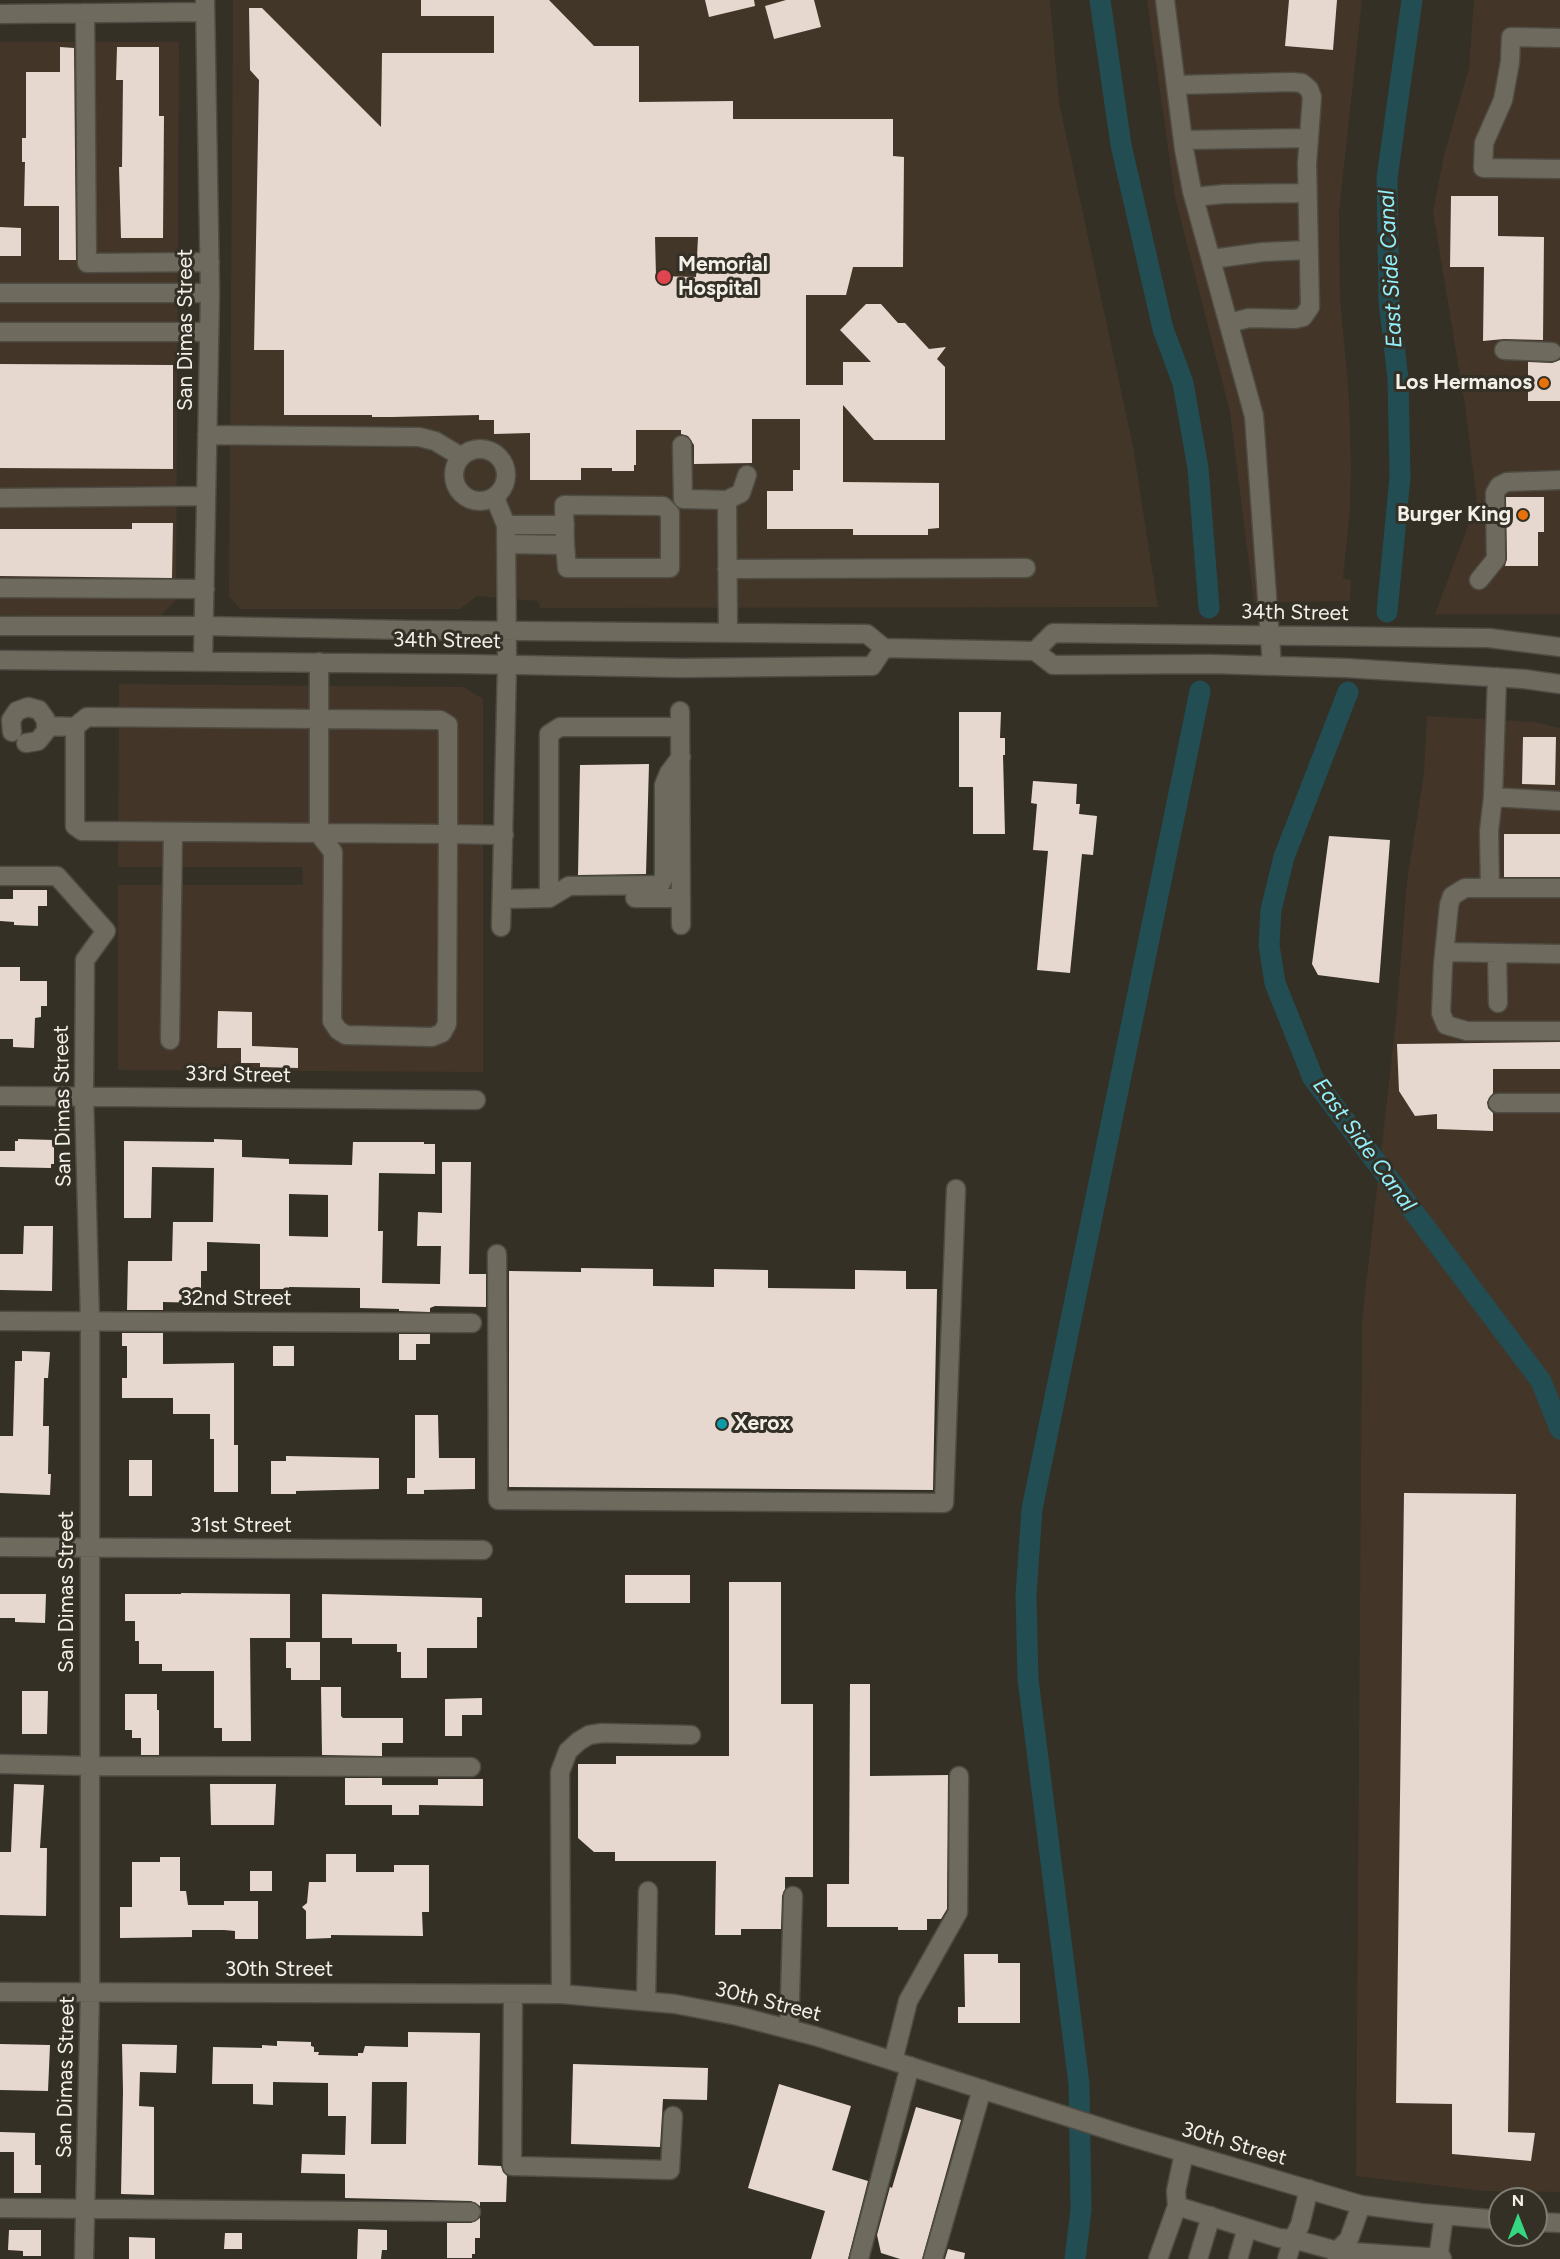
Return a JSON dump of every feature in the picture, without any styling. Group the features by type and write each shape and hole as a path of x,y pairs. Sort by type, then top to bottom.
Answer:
{"street":[{"path":"1165,0 1183,140 1194,197 1254,416 1272,666"},
{"path":"0,14 86,13 205,6"},
{"name":"San Dimas Street","path":"203,661 210,293 205,6"},
{"path":"86,13 87,263 210,262"},
{"path":"1560,38 1511,37 1510,62 1503,99 1484,143 1483,168 1560,169"},
{"path":"1176,85 1302,83 1309,89 1312,97 1308,194 1310,307 1303,316 1295,319 1249,318 1229,323"},
{"path":"1183,140 1309,138"},
{"path":"1194,197 1224,194 1308,194"},
{"path":"1212,259 1263,252 1308,250"},
{"path":"0,293 210,293"},
{"path":"0,332 209,332"},
{"path":"1504,350 1552,352"},
{"path":"207,435 419,437 435,441 460,456"},
{"path":"682,445 683,499 727,500 741,494 747,475"},
{"path":"485,450 496,454 502,460 506,476 501,491 495,498 477,501 467,498 460,491 454,474 460,456 466,451 485,450"},
{"path":"1479,580 1496,559 1495,493 1499,486 1507,482 1560,480"},
{"path":"0,498 206,496"},
{"path":"495,498 506,525 507,664 501,927"},
{"path":"727,500 728,632"},
{"path":"564,505 663,506 670,513 670,568 567,568 565,545 564,505"},
{"path":"506,525 565,525"},
{"path":"506,544 565,545"},
{"path":"727,569 1026,568"},
{"path":"0,588 205,589"},
{"name":"34th Street","path":"0,626 204,626 867,634 884,648 1035,651 1053,665 1346,668 1497,677 1560,684"},
{"name":"34th Street","path":"1035,651 1053,633 1488,638 1560,647"},
{"name":"34th Street","path":"0,660 507,664 681,668 872,666 884,648"},
{"path":"47,726 75,727 87,717 319,718 440,720 448,725 447,1024 442,1033 432,1037 346,1035 338,1030 332,1021 333,852 319,834 319,718 319,662"},
{"path":"1490,888 1489,831 1493,797 1497,677"},
{"path":"28,707 34,708 44,715 47,726 43,737 32,743 12,732 13,715 28,707"},
{"path":"549,898 549,734 560,727 680,719 681,925"},
{"path":"75,727 75,826 82,831 504,835"},
{"path":"549,898 569,886 656,885 661,883 664,878 664,785 669,773 681,757"},
{"path":"1493,797 1560,801"},
{"path":"170,1040 172,832"},
{"name":"San Dimas Street","path":"0,876 57,876 106,931 85,960 84,1096 90,1321 90,1992 84,2259"},
{"path":"1560,888 1465,888 1452,896 1444,952 1441,1013 1446,1025 1467,1031 1560,1031"},
{"path":"502,898 681,898"},
{"path":"1444,952 1560,954"},
{"path":"1497,953 1498,1003"},
{"name":"33rd Street","path":"0,1096 476,1100"},
{"path":"1498,1103 1560,1103"},
{"path":"497,1254 498,1500 944,1503 955,1197"},
{"name":"32nd Street","path":"0,1321 472,1323"},
{"name":"31st Street","path":"0,1547 483,1550"},
{"path":"561,1994 560,1772 568,1751 589,1735 602,1733 691,1735"},
{"path":"0,1764 471,1767"},
{"path":"860,2259 901,2063 908,2001 958,1912 959,1776"},
{"path":"646,2001 648,1891"},
{"path":"789,2029 793,1896"},
{"name":"30th Street","path":"0,1992 561,1994 646,2001 738,2016 789,2029 1128,2136 1361,2205 1488,2219"},
{"path":"513,1994 512,2166 670,2170 673,2116"},
{"path":"933,2259 982,2090"},
{"path":"1158,2259 1177,2206 1176,2191 1184,2153"},
{"path":"1287,2259 1300,2225 1309,2189"},
{"path":"1337,2255 1349,2239 1361,2205"},
{"path":"1177,2206 1279,2238 1293,2239 1337,2255 1416,2258 1441,2258 1439,2252 1444,2215"},
{"path":"0,2208 471,2212"},
{"path":"1198,2259 1210,2216"},
{"path":"1238,2259 1247,2228"}],"shaded area":[{"name":"Memorial Hospital","path":"233,0 1050,0 1059,102 1133,446 1158,607 540,608 538,601 477,596 460,609 240,609 229,596"},
{"path":"1147,0 1362,0 1339,212 1340,297 1349,398 1351,466 1350,510 1343,578 1351,580 1350,601 1254,603 1230,412 1175,197"},
{"path":"1474,0 1560,0 1560,614 1435,614 1477,502 1465,406 1433,212 1444,155 1469,68"},
{"path":"0,42 179,42 176,600 157,619 0,615"},
{"path":"119,684 464,687 483,699 483,1072 118,1070 118,885 303,885 302,867 118,867"},
{"path":"1427,716 1535,722 1560,728 1560,2192 1548,2192 1548,2187 1488,2187 1488,2191 1484,2191 1356,2176 1362,1321 1396,1020 1407,881 1424,774"}],"building":[{"path":"421,0 549,0 594,46 639,46 639,102 733,101 733,119 893,119 893,156 904,157 903,267 853,267 846,295 806,295 806,385 843,385 843,362 871,362 840,330 866,304 881,304 898,323 905,323 929,349 946,347 937,359 945,367 945,440 874,440 843,405 843,482 939,483 939,528 928,529 928,535 853,535 853,529 767,529 767,491 793,491 793,470 800,470 800,419 752,419 752,463 694,464 694,445 688,436 681,434 681,430 636,430 634,471 581,468 581,480 530,480 530,433 494,434 494,420 479,420 479,415 372,417 372,415 284,415 284,350 254,350 259,80 250,70 249,8 262,8 381,127 382,53 494,53 494,16 421,16","holes":["655,237 698,237 696,277 656,276"]},
{"path":"705,0 754,0 755,6 709,17"},
{"path":"786,0 814,0 821,27 774,39 765,6"},
{"path":"1289,0 1337,0 1333,50 1285,46"},
{"path":"60,47 74,48 76,260 59,260 59,206 24,206 25,162 22,162 22,138 26,138 26,72 60,72"},
{"path":"117,47 159,47 159,116 164,116 163,238 121,238 119,167 122,167 123,80 116,80"},
{"path":"1451,196 1498,196 1498,236 1544,237 1543,340 1483,341 1484,267 1450,267"},
{"path":"0,227 21,228 21,256 0,256"},
{"name":"Los Hermanos","path":"1560,360 1560,401 1528,401 1528,362 1552,363"},
{"path":"0,364 173,365 173,469 0,468"},
{"name":"Burger King","path":"1506,497 1544,497 1544,532 1538,532 1538,566 1505,566 1507,559"},
{"path":"132,523 173,523 172,578 0,576 0,529 132,529"},
{"path":"959,712 1001,712 1000,738 1005,738 1005,755 1003,755 1005,834 973,834 973,787 959,787"},
{"path":"1523,737 1556,737 1555,785 1522,784"},
{"path":"649,764 646,874 578,875 580,765"},
{"path":"1033,781 1077,784 1076,804 1080,804 1079,814 1097,816 1093,855 1082,854 1070,973 1037,970 1048,851 1033,850 1037,804 1031,803"},
{"path":"1504,834 1560,834 1560,877 1504,877"},
{"path":"1329,836 1390,840 1379,983 1318,975 1312,964"},
{"path":"13,890 47,890 47,906 38,906 38,926 14,925 14,922 0,921 0,899 13,899"},
{"path":"0,967 20,967 20,981 47,981 47,1006 41,1006 41,1017 35,1018 34,1048 13,1047 13,1039 0,1039"},
{"path":"218,1011 252,1012 252,1046 298,1048 298,1068 260,1067 260,1063 241,1063 241,1048 217,1048"},
{"path":"1560,1042 1560,1069 1493,1069 1493,1093 1487,1102 1488,1108 1493,1113 1493,1131 1437,1129 1437,1114 1415,1116 1399,1091 1397,1044"},
{"path":"18,1139 54,1140 54,1164 51,1164 51,1168 0,1167 0,1151 15,1151 15,1141"},
{"path":"214,1139 242,1140 242,1157 289,1159 289,1164 352,1165 353,1142 435,1144 435,1174 379,1173 378,1231 383,1231 382,1283 440,1284 441,1246 417,1246 418,1212 442,1213 442,1162 471,1162 469,1274 486,1274 486,1307 435,1306 430,1308 430,1312 360,1308 360,1288 260,1289 260,1244 207,1242 207,1271 201,1271 201,1303 163,1302 163,1310 127,1310 128,1261 172,1261 173,1222 213,1222 214,1168 152,1167 151,1218 124,1218 124,1141 214,1142","holes":["289,1194 328,1195 328,1237 289,1236"]},
{"path":"24,1226 53,1226 52,1291 0,1290 0,1254 23,1254"},
{"name":"Xerox","path":"581,1268 653,1269 653,1286 714,1287 714,1269 768,1270 768,1288 855,1289 855,1270 906,1271 906,1289 937,1289 933,1490 509,1487 509,1271 581,1272"},
{"path":"122,1333 163,1333 163,1364 234,1363 234,1445 238,1445 238,1492 214,1492 214,1439 210,1439 210,1414 173,1414 173,1398 122,1398 122,1378 127,1378 127,1346 122,1346"},
{"path":"399,1334 430,1334 430,1344 416,1344 416,1360 399,1360"},
{"path":"273,1346 294,1346 294,1366 273,1366"},
{"path":"22,1351 50,1352 48,1378 44,1378 43,1426 49,1426 50,1495 0,1493 0,1436 13,1436 15,1361 22,1361"},
{"path":"415,1415 438,1415 439,1458 475,1458 475,1489 424,1490 424,1494 407,1494 407,1478 415,1478"},
{"path":"286,1456 379,1458 379,1489 296,1491 296,1494 271,1494 271,1461 286,1461"},
{"path":"129,1460 152,1460 152,1496 129,1496"},
{"path":"1404,1493 1516,1494 1508,2132 1535,2133 1531,2161 1452,2154 1452,2104 1396,2103"},
{"path":"625,1575 690,1575 690,1603 625,1603"},
{"path":"729,1582 781,1582 781,1704 813,1704 813,1877 785,1877 781,1929 741,1929 741,1935 715,1935 716,1861 615,1861 615,1852 594,1852 578,1838 578,1764 616,1764 616,1756 729,1756"},
{"path":"0,1594 46,1594 45,1623 15,1622 15,1618 0,1618"},
{"path":"125,1594 290,1594 290,1638 250,1638 251,1741 222,1741 222,1728 214,1728 214,1671 162,1671 162,1664 139,1664 139,1641 135,1641 135,1621 125,1621"},
{"path":"322,1594 482,1598 482,1617 477,1617 477,1648 427,1648 427,1678 401,1678 401,1652 397,1652 397,1644 352,1644 352,1638 322,1638"},
{"path":"286,1642 320,1642 320,1680 291,1680 291,1668 286,1668"},
{"path":"850,1684 870,1684 870,1776 948,1775 947,1909 941,1919 927,1919 927,1930 898,1930 898,1927 827,1927 827,1884 849,1884"},
{"path":"321,1687 341,1687 341,1716 343,1718 403,1718 403,1743 382,1743 382,1756 322,1755"},
{"path":"22,1691 48,1691 47,1734 22,1734"},
{"path":"125,1694 157,1694 159,1755 141,1755 141,1738 132,1738 132,1730 125,1730"},
{"path":"482,1698 482,1715 462,1715 462,1736 445,1736 445,1699"},
{"path":"345,1778 382,1778 382,1785 438,1785 438,1779 483,1779 483,1806 419,1805 419,1815 392,1815 392,1805 345,1805"},
{"path":"14,1784 44,1785 40,1848 47,1848 46,1916 0,1915 0,1852 11,1852"},
{"path":"210,1784 276,1784 274,1825 211,1825"},
{"path":"326,1854 356,1854 356,1872 394,1872 394,1865 429,1865 429,1912 422,1912 423,1936 331,1935 331,1938 306,1939 306,1911 302,1907 307,1903 309,1882 326,1882"},
{"path":"160,1857 180,1857 180,1891 186,1891 188,1905 224,1905 224,1901 258,1901 258,1939 235,1939 235,1931 224,1930 192,1930 192,1937 120,1938 120,1907 132,1907 132,1862 160,1862"},
{"path":"250,1871 272,1871 272,1891 250,1891"},
{"path":"964,1954 998,1954 998,1963 1020,1963 1020,2023 958,2023 958,2007 965,2007"},
{"path":"408,2032 480,2033 478,2165 501,2166 507,2176 506,2202 480,2202 480,2206 471,2201 345,2198 345,2174 301,2173 302,2154 345,2155 346,2116 328,2116 328,2083 273,2082 273,2105 253,2104 253,2084 212,2084 213,2047 262,2048 262,2045 277,2046 277,2041 311,2042 314,2052 319,2052 318,2055 358,2056 358,2053 363,2053 365,2046 408,2047","holes":["372,2082 407,2082 406,2144 371,2144"]},
{"path":"0,2044 50,2045 48,2091 0,2090"},
{"path":"122,2044 177,2045 176,2073 140,2072 139,2106 154,2107 154,2195 121,2194"},
{"path":"573,2064 708,2068 707,2100 663,2099 660,2147 571,2144"},
{"path":"779,2084 851,2106 832,2170 868,2181 848,2259 811,2259 825,2211 748,2188"},
{"path":"916,2107 961,2120 922,2259 900,2259 881,2253 877,2235"},
{"path":"0,2132 35,2133 35,2165 41,2165 41,2193 14,2193 14,2152 0,2152"},
{"path":"480,2218 480,2238 475,2238 475,2254 472,2254 472,2258 447,2258 447,2223 471,2223"},
{"path":"358,2229 387,2230 387,2250 382,2250 381,2259 357,2259"},
{"path":"9,2230 41,2230 41,2256 23,2256 23,2251 8,2250"},
{"path":"225,2233 242,2233 242,2249 224,2249"},
{"path":"129,2237 155,2238 155,2259 129,2259"},
{"path":"948,2249 965,2253 964,2259 945,2259"}],"waterway":[{"path":"1100,0 1121,145 1163,329 1183,383 1198,468 1209,608"},
{"name":"East Side Canal","path":"1387,612 1400,477 1398,379 1389,301 1387,178 1412,0"},
{"path":"1075,2259 1081,2210 1079,2084 1028,1679 1026,1595 1032,1509 1200,691"},
{"name":"East Side Canal","path":"1348,692 1284,857 1271,910 1269,945 1275,983 1313,1078 1541,1381 1560,1429"}],"place":[{"name":"Memorial Hospital","path":"664,277"},
{"name":"Los Hermanos","path":"1544,383"},
{"name":"Burger King","path":"1523,515"},
{"name":"Xerox","path":"722,1424"}]}
